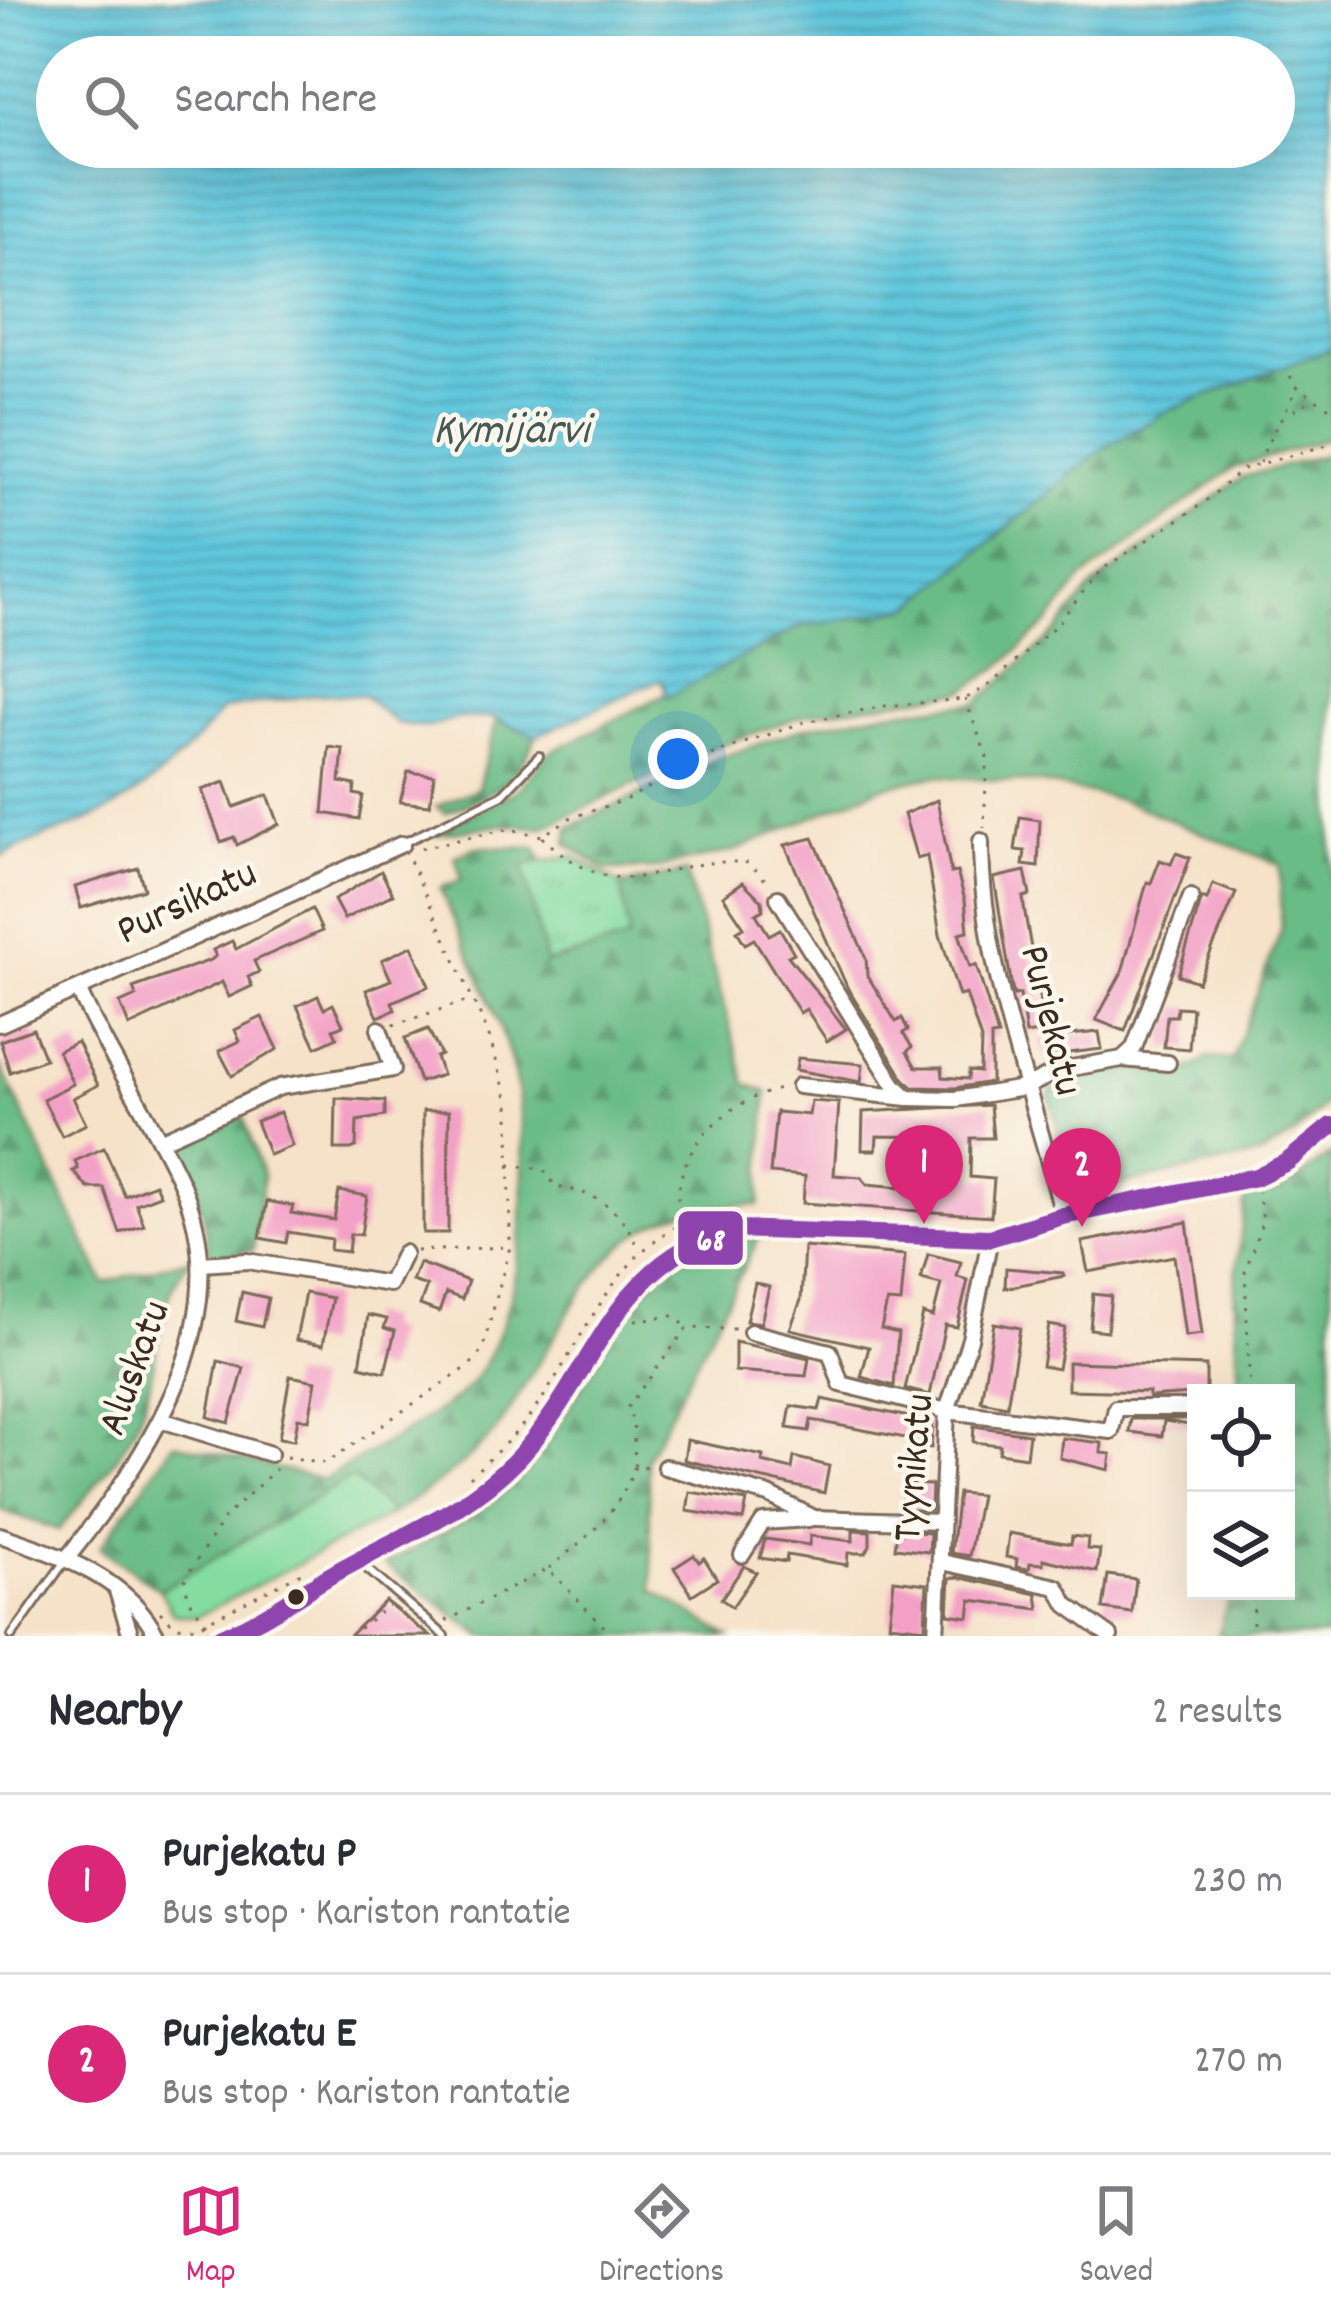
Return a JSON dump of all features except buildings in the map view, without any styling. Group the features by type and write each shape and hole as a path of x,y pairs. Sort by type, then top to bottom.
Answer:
{"street":[{"name":"Purjekatu","path":"981,841 981,878 1003,994 1063,1216"},
{"name":"Pursikatu","path":"0,1024 402,844"},
{"path":"1122,1059 1134,1048 1191,897"},
{"path":"778,898 895,1086 908,1098"},
{"name":"Aluskatu","path":"67,1558 140,1460 161,1420 192,1337 201,1264 184,1190 79,991"},
{"path":"160,1141 280,1088 393,1069 380,1029"},
{"path":"799,1086 956,1099 1031,1085 1060,1070 1122,1059 1168,1063"},
{"path":"225,1635 484,1492 549,1423 632,1289 666,1256 699,1238 736,1229 990,1238 1063,1216 1256,1177 1287,1162 1331,1126"},
{"name":"Tyynikatu","path":"936,1636 947,1411 970,1339 990,1238"},
{"path":"201,1264 247,1261 389,1284 404,1253"},
{"path":"751,1332 830,1352 842,1384 947,1411 1111,1431 1116,1408 1187,1408"},
{"path":"161,1420 276,1455"},
{"path":"665,1467 770,1495 814,1518"},
{"path":"742,1555 763,1522 814,1518 942,1522"},
{"path":"0,1535 67,1558 147,1615 157,1636"},
{"path":"941,1562 1057,1587 1067,1606 1110,1636"},
{"path":"117,1592 131,1636"}],"lane":[{"path":"402,844 502,795 539,756"},
{"path":"12,1636 67,1558"},
{"path":"357,1561 445,1636"}],"path":[{"path":"1290,376 1297,387 1331,409"},
{"path":"1291,411 1297,387"},
{"path":"1260,463 1265,443 1291,411 1313,399"},
{"path":"542,836 570,818 626,800 713,754 805,722 884,706 965,699 991,684 1057,624 1101,570 1202,504 1243,469 1331,445"},
{"path":"965,699 986,757 981,841"},
{"path":"402,844 421,848 509,830 542,836 587,871 615,879 720,860 748,862 778,898"},
{"path":"206,1623 188,1598 185,1579 224,1518 273,1475 276,1455 326,1463 469,1366 490,1336 510,1247 509,1104 472,1000 402,844"},
{"path":"380,1029 472,1000"},
{"path":"682,1225 675,1198 698,1142 751,1094 799,1086"},
{"path":"508,1165 543,1168 556,1187 599,1198 626,1220 640,1253"},
{"path":"1250,1384 1245,1272 1262,1220 1258,1190"},
{"path":"469,1478 530,1416 620,1275 640,1253 682,1225 717,1213 747,1212"},
{"path":"404,1253 510,1247"},
{"path":"614,1317 642,1321 673,1316 687,1328 751,1332"},
{"path":"434,1627 548,1569 603,1523 625,1497 635,1466 633,1421 627,1408 687,1328"},
{"path":"635,1466 665,1467"},
{"path":"548,1569 613,1636"},
{"path":"151,1601 175,1626 196,1627 307,1570"},
{"path":"350,1636 399,1596"},
{"path":"1252,1636 1254,1600"},
{"path":"196,1627 198,1636"}],"green space":[{"path":"1331,349 1331,438 1235,467 1082,579 1051,620 997,669 963,691 808,714 712,748 544,827 497,825 433,835 519,789 549,753 799,627 909,608 1102,450 1171,409"},
{"path":"1331,453 1331,1099 1295,1134 1261,1155 1094,1190 1079,1188 1070,1179 1049,1095 1065,1079 1083,1071 1168,1073 1189,1069 1208,1058 1232,1060 1281,931 1280,865 1122,800 1041,783 933,776 881,787 737,850 654,869 606,870 567,844 569,827 718,758 808,727 884,712 977,703 1057,631 1094,585 1243,477"},
{"path":"496,720 536,736 529,752 500,785 445,813 436,807 478,788"},
{"path":"476,847 536,848 542,861 523,866 546,963 628,939 621,885 686,872 746,1084 767,1092 759,1205 712,1207 673,1216 616,1251 572,1307 493,1434 445,1477 392,1514 352,1477 160,1590 100,1548 174,1443 324,1480 460,1395 488,1357 512,1288 523,1173 519,1103 507,1048 440,888 462,879 455,857"},
{"path":"573,856 621,885 629,939 546,963 523,865"},
{"path":"0,1065 104,1283 191,1258 163,1316 136,1424 111,1465 59,1530 0,1510"},
{"path":"243,1116 263,1177 253,1251 210,1256 203,1212 177,1148"},
{"path":"1331,1154 1331,1636 1218,1636 1228,1600 1295,1600 1295,1384 1239,1384 1234,1293 1245,1198 1283,1190"},
{"path":"759,1238 647,1458 653,1590 728,1636 483,1636 384,1564 462,1522 514,1484 550,1440 626,1316 674,1265 710,1245"},
{"path":"353,1476 392,1514 196,1617 173,1614 160,1590"}],"water":[{"name":"Kymijärvi","path":"0,0 1331,0 1331,349 1171,409 1102,450 909,608 799,627 668,697 661,679 536,736 493,718 458,718 429,727 396,723 363,695 319,694 223,709 179,758 144,787 106,812 0,857"}],"transit line":[{"name":"68","path":"221,1636 430,1523 497,1478 544,1426 633,1293 694,1244 736,1229 990,1238 1063,1216 1256,1177 1287,1162 1331,1126"}],"place":[{"name":"Purjekatu P","path":"924,1224"},
{"name":"Purjekatu E","path":"1082,1227"}]}
